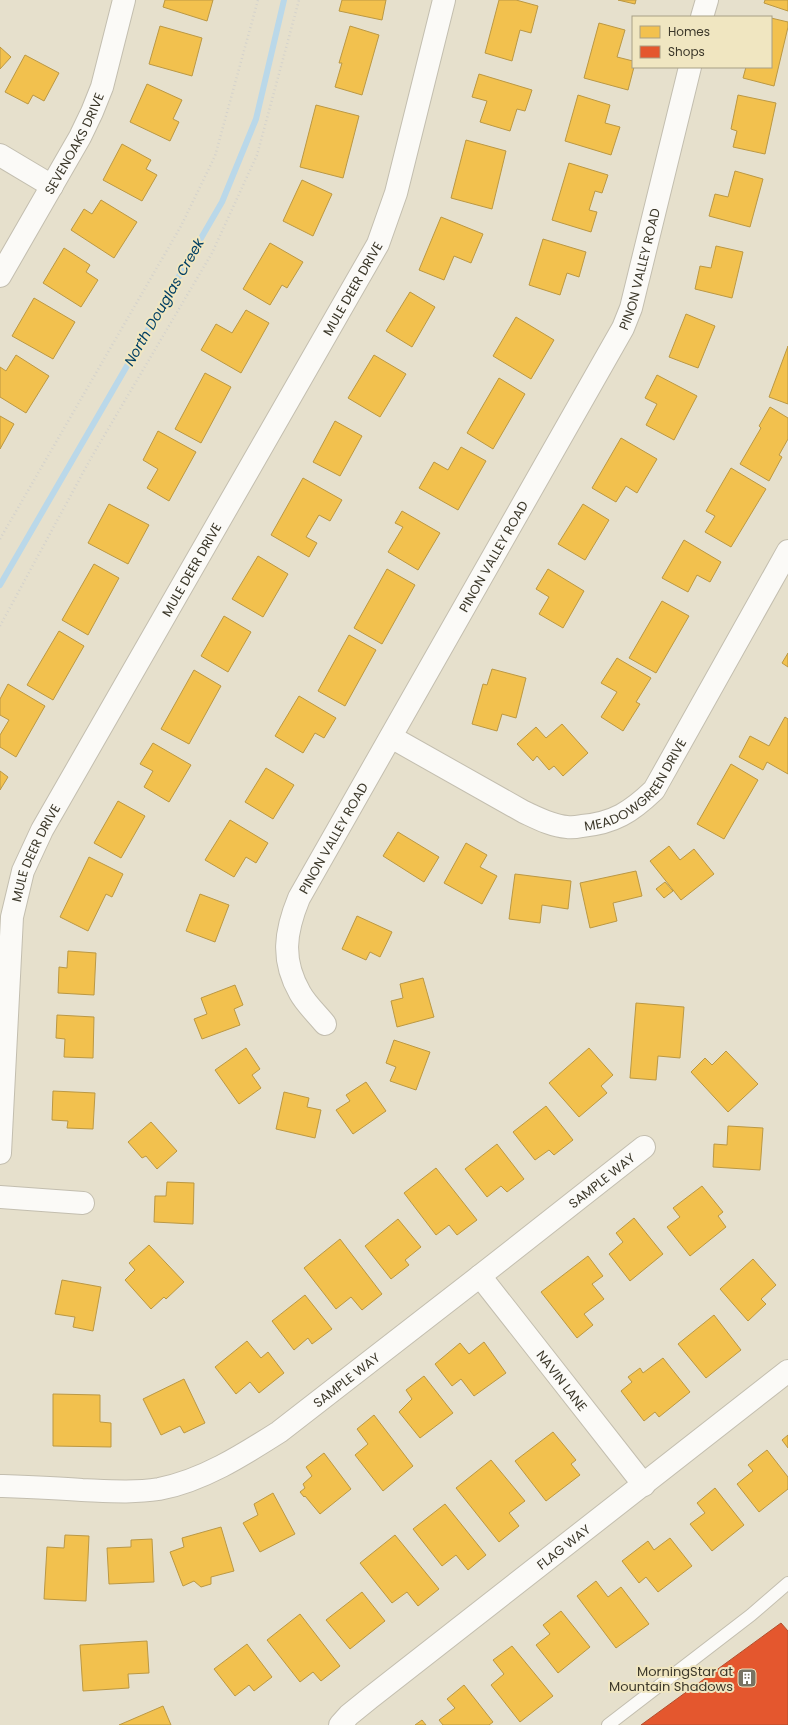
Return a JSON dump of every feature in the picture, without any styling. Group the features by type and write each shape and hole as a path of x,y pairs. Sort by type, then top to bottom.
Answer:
{"street":[{"name":"SEVENOAKS DRIVE","path":"0,276 80,138 100,93 124,0"},
{"name":"MULE DEER DRIVE","path":"0,1153 4,1003 12,917 21,877 42,830 378,244 396,193 444,0"},
{"path":"702,16 707,0"},
{"name":"PINON VALLEY ROAD","path":"325,1024 300,993 290,970 286,946 290,920 298,898 623,328 630,308 690,68"},
{"path":"0,155 52,186"},
{"name":"MEADOWGREEN DRIVE","path":"391,737 524,812 546,822 567,827 606,823 640,804 654,790 788,551"},
{"name":"SAMPLE WAY","path":"0,1486 130,1492 160,1488 184,1481 215,1469 246,1453 280,1432 644,1147"},
{"path":"0,1196 83,1203"},
{"name":"NAVIN LANE","path":"480,1276 644,1485"},
{"name":"FLAG WAY","path":"340,1725 349,1715 370,1698 644,1485 788,1370"}],"lane":[{"path":"608,1725 752,1615 788,1583"}],"path":[{"path":"0,539 181,226 215,156 258,0"},
{"path":"0,626 91,458 212,253 257,156 299,0"}],"building: Homes":[{"path":"165,0 213,0 207,21 163,7"},
{"path":"342,0 386,0 382,20 339,11"},
{"path":"499,0 516,0 538,6 531,33 520,30 512,61 485,53"},
{"path":"618,0 636,0 635,4"},
{"path":"765,0 788,0 788,11 764,3"},
{"path":"772,18 788,22 774,86 743,78 746,68 772,68"},
{"path":"599,23 625,30 617,57 632,61 632,68 634,68 628,90 584,78"},
{"path":"160,26 202,38 192,76 149,64"},
{"path":"350,26 379,35 362,95 335,87 342,63 339,63"},
{"path":"0,47 11,57 0,69"},
{"path":"25,55 59,73 44,101 33,95 28,104 5,92"},
{"path":"479,74 532,90 525,111 517,109 510,131 480,122 487,101 472,97"},
{"path":"147,84 182,100 173,119 179,122 170,141 130,122"},
{"path":"578,95 610,105 605,123 620,127 611,155 565,141"},
{"path":"738,95 776,103 765,154 733,147 737,131 731,129"},
{"path":"316,105 359,116 343,178 300,167"},
{"path":"466,140 506,151 492,209 451,198"},
{"path":"122,144 151,160 146,169 157,175 142,201 103,180"},
{"path":"569,163 608,175 602,193 595,191 589,210 597,212 591,232 552,220"},
{"path":"735,171 763,179 750,227 709,216 715,194 728,197"},
{"path":"302,180 332,194 313,236 283,221"},
{"path":"101,200 137,222 114,258 71,230 84,209 92,214"},
{"path":"441,217 483,234 471,263 454,256 444,280 419,270"},
{"path":"543,239 586,252 579,277 567,273 560,295 529,285"},
{"path":"270,243 303,262 287,288 282,285 270,305 243,289"},
{"path":"716,246 743,252 732,298 695,289 700,266 711,268"},
{"path":"64,248 90,265 86,272 98,280 81,307 43,283"},
{"path":"410,292 435,307 412,347 386,331"},
{"path":"34,298 75,322 53,359 12,336"},
{"path":"246,310 269,323 241,373 201,350 216,324 232,333"},
{"path":"686,314 715,326 698,368 669,357"},
{"path":"516,317 554,340 531,379 493,356"},
{"path":"788,346 788,404 769,397"},
{"path":"16,355 49,376 26,413 0,397 0,367 6,371"},
{"path":"374,355 406,374 380,417 348,398"},
{"path":"205,373 231,387 201,443 175,429"},
{"path":"657,375 697,396 674,440 646,425 657,404 645,398"},
{"path":"499,378 525,394 493,449 467,433"},
{"path":"770,407 788,418 788,439 779,455 782,457 769,481 740,464 761,428 759,426"},
{"path":"0,416 14,424 0,449"},
{"path":"335,421 362,436 340,476 313,462"},
{"path":"158,431 196,452 169,501 147,488 158,469 143,460"},
{"path":"621,438 657,459 637,493 626,486 616,502 592,488"},
{"path":"461,447 486,461 458,510 419,488 434,462 448,470"},
{"path":"731,468 766,489 731,547 705,532 715,516 706,511"},
{"path":"303,478 342,500 330,521 319,515 306,537 317,543 309,557 271,535"},
{"path":"109,504 149,525 128,564 88,543"},
{"path":"583,504 609,520 585,560 558,544"},
{"path":"402,511 440,533 418,570 388,552 403,527 395,523"},
{"path":"684,540 721,562 710,582 697,575 688,592 662,578"},
{"path":"258,556 288,574 263,617 232,599"},
{"path":"94,564 119,578 88,635 62,620"},
{"path":"387,569 415,585 382,644 354,628"},
{"path":"548,569 584,591 563,628 539,614 549,597 536,589"},
{"path":"662,601 689,616 656,673 629,658"},
{"path":"224,616 251,632 228,672 201,656"},
{"path":"59,631 84,646 53,700 27,685"},
{"path":"349,635 376,650 345,706 318,691"},
{"path":"788,653 788,667 782,663"},
{"path":"617,658 651,678 636,702 640,704 623,731 601,717 617,692 601,683"},
{"path":"492,669 526,678 516,718 502,714 497,731 472,724 483,684 487,685"},
{"path":"194,670 221,686 189,744 161,729"},
{"path":"8,684 45,706 16,757 0,747 0,735 9,720 0,715 0,699"},
{"path":"299,696 336,718 324,738 315,733 303,753 275,736"},
{"path":"785,717 788,719 788,774 767,762 763,770 739,757 750,736 769,746"},
{"path":"562,724 588,753 563,776 554,766 549,770 537,756 533,761 517,744 536,727 546,738"},
{"path":"153,743 191,765 169,802 144,787 153,771 140,764"},
{"path":"731,764 758,780 724,839 697,824"},
{"path":"266,768 294,785 273,819 245,802"},
{"path":"0,771 8,777 0,790"},
{"path":"118,801 145,816 121,858 94,843"},
{"path":"230,820 268,843 256,863 246,857 234,877 205,860"},
{"path":"398,832 439,857 424,882 383,856"},
{"path":"466,843 487,855 480,867 497,876 482,904 444,883"},
{"path":"669,846 680,860 694,849 714,874 681,900 650,861"},
{"path":"89,857 123,874 112,897 106,894 88,931 60,917"},
{"path":"636,871 642,896 613,903 617,921 590,928 580,883"},
{"path":"515,874 571,881 568,909 542,905 540,923 509,919"},
{"path":"665,882 673,891 664,898 656,889"},
{"path":"200,894 229,905 215,942 186,931"},
{"path":"357,916 392,932 380,957 370,952 366,960 342,949"},
{"path":"68,951 96,953 94,995 58,993 59,967 67,968"},
{"path":"423,978 434,1017 397,1027 391,1001 403,998 400,984"},
{"path":"235,985 243,1005 234,1009 240,1025 202,1039 194,1019 207,1014 201,998"},
{"path":"636,1003 684,1007 680,1058 658,1056 656,1080 630,1078"},
{"path":"57,1015 94,1017 93,1058 64,1057 65,1039 56,1038"},
{"path":"394,1040 430,1052 416,1090 390,1081 396,1067 386,1063"},
{"path":"246,1048 260,1069 252,1075 261,1088 239,1104 215,1070"},
{"path":"589,1048 613,1075 601,1086 607,1093 579,1117 549,1083"},
{"path":"726,1051 758,1084 728,1112 691,1072 705,1058 712,1065"},
{"path":"366,1082 386,1111 353,1134 336,1110 350,1101 346,1095"},
{"path":"53,1091 95,1093 93,1129 67,1128 68,1121 52,1120"},
{"path":"284,1092 309,1098 307,1107 321,1110 315,1138 276,1129"},
{"path":"546,1106 573,1140 554,1155 549,1150 535,1160 513,1132"},
{"path":"151,1122 177,1151 157,1169 146,1156 142,1158 128,1142"},
{"path":"728,1126 763,1128 760,1170 713,1167 714,1144 727,1145"},
{"path":"497,1144 524,1179 507,1192 501,1186 487,1197 465,1169"},
{"path":"436,1168 477,1220 457,1235 449,1225 436,1235 404,1193"},
{"path":"167,1182 194,1183 193,1224 154,1222 155,1196 166,1196"},
{"path":"702,1186 723,1212 718,1216 726,1227 690,1256 667,1227 680,1217 673,1208"},
{"path":"634,1218 663,1254 630,1281 609,1254 623,1242 616,1233"},
{"path":"398,1219 421,1247 405,1260 409,1265 391,1279 365,1246"},
{"path":"340,1239 382,1294 362,1310 351,1297 336,1309 304,1268"},
{"path":"149,1245 184,1282 166,1299 164,1297 151,1309 125,1280 135,1270 129,1263"},
{"path":"588,1256 603,1276 592,1284 604,1299 584,1314 593,1325 577,1338 541,1292"},
{"path":"753,1259 776,1285 761,1299 766,1304 748,1321 720,1289"},
{"path":"62,1280 101,1287 93,1331 73,1327 75,1317 55,1314"},
{"path":"305,1295 332,1329 312,1344 308,1338 294,1350 272,1321"},
{"path":"714,1315 741,1350 706,1378 678,1344"},
{"path":"247,1341 261,1358 268,1352 284,1373 259,1393 250,1382 236,1394 215,1367"},
{"path":"484,1342 506,1373 474,1396 461,1379 452,1386 435,1364 460,1343 469,1354"},
{"path":"663,1358 690,1392 659,1417 655,1412 644,1421 621,1391 632,1382 628,1377 640,1368 643,1373"},
{"path":"424,1376 453,1413 420,1438 399,1412 412,1399 406,1390"},
{"path":"184,1379 205,1423 184,1433 180,1426 161,1435 143,1399"},
{"path":"53,1394 100,1395 100,1422 111,1423 111,1447 53,1446"},
{"path":"374,1415 413,1466 383,1491 355,1455 368,1444 357,1429"},
{"path":"553,1432 576,1460 571,1464 580,1475 546,1501 515,1461"},
{"path":"788,1435 788,1448 782,1440"},
{"path":"767,1450 788,1477 788,1489 759,1512 737,1484 753,1471 748,1465"},
{"path":"324,1453 351,1489 320,1514 300,1492 305,1488 303,1484 312,1476 306,1467"},
{"path":"491,1460 525,1501 509,1513 519,1526 499,1542 456,1488"},
{"path":"715,1488 744,1525 712,1551 690,1524 705,1513 697,1503"},
{"path":"273,1493 295,1534 260,1552 243,1523 258,1515 254,1504"},
{"path":"445,1504 486,1555 468,1570 456,1555 442,1566 413,1529"},
{"path":"221,1527 234,1571 211,1577 211,1584 201,1587 194,1581 183,1586 170,1552 184,1547 182,1538"},
{"path":"65,1535 89,1536 86,1601 44,1599 47,1547 64,1548"},
{"path":"395,1535 439,1589 418,1606 407,1592 392,1603 360,1563"},
{"path":"670,1538 692,1566 658,1592 646,1577 639,1583 622,1561 648,1541 654,1550"},
{"path":"152,1539 154,1582 109,1584 107,1548 131,1547 131,1540"},
{"path":"596,1581 608,1597 621,1587 649,1624 616,1648 577,1596"},
{"path":"362,1592 385,1621 350,1649 326,1620"},
{"path":"561,1611 590,1647 558,1673 536,1645 550,1634 543,1625"},
{"path":"300,1614 340,1666 321,1681 313,1672 300,1682 267,1640"},
{"path":"147,1641 149,1673 128,1674 129,1688 83,1691 80,1645"},
{"path":"247,1644 272,1677 254,1691 249,1685 235,1696 214,1669"},
{"path":"512,1646 553,1696 520,1722 491,1685 504,1674 493,1660"},
{"path":"464,1685 493,1722 489,1725 443,1725 439,1720 455,1708 447,1699"},
{"path":"163,1706 171,1725 119,1725"},
{"path":"422,1720 426,1725 415,1725"}],"building: Shops":[{"name":"MorningStar at Mountain Shadows","path":"781,1623 788,1631 788,1725 641,1725"}],"waterway":[{"name":"North Douglas Creek","path":"0,585 222,202 256,119 284,0"}],"place":[{"name":"MorningStar at Mountain Shadows","path":"747,1678"}]}
